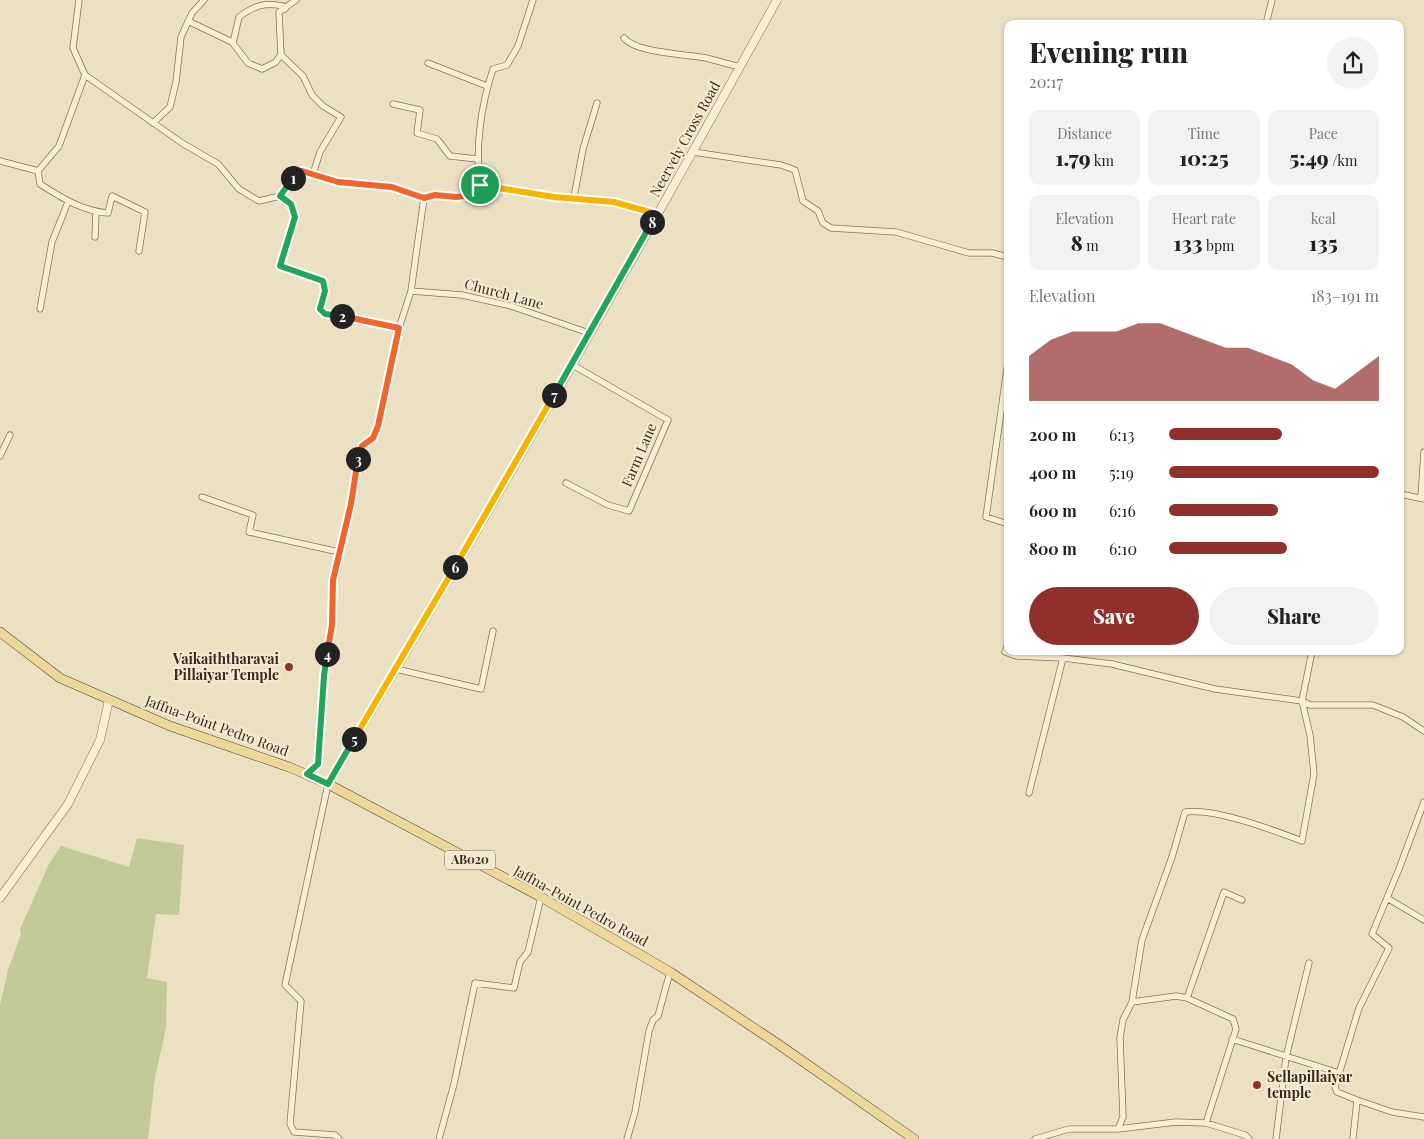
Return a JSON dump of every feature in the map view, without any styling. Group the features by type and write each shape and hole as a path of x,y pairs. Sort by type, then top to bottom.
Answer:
{"main road":[{"name":"Jaffna-Point Pedro Road","path":"0,632 60,678 170,726 307,774 541,897 670,972 778,1044 914,1139"}],"street":[{"path":"79,0 73,48 85,75 153,123 218,164 239,189 259,201 280,196 290,181 302,171 338,182 392,187 424,198 435,195 456,197 473,195 480,185 476,159 487,86 493,69 507,65 518,46 533,0"},
{"path":"153,123 170,107 181,37 192,12 204,0"},
{"path":"188,21 233,43 248,63 262,69 276,62 281,54 279,12 296,0"},
{"name":"Neervely Cross Road","path":"328,784 693,152 777,0"},
{"path":"1267,20 1272,0"},
{"path":"233,43 239,17 254,6 274,4 283,6 284,9"},
{"path":"624,38 628,42 650,49 707,58 740,67"},
{"path":"281,54 303,76 312,95 323,106 341,117 320,152 314,174"},
{"path":"428,63 487,86"},
{"path":"85,75 59,146 38,171 40,184 68,202 96,212 108,213 112,196 145,212 139,251"},
{"path":"574,197 583,149 597,102"},
{"path":"393,104 420,110 417,133 436,140 450,156 476,159"},
{"path":"693,152 781,165 795,170 803,201 818,211 823,223 831,228 896,232 969,253 992,253 1004,256"},
{"path":"0,161 38,171"},
{"path":"480,185 554,197 574,197 614,202 657,214"},
{"path":"280,196 291,204 295,217 280,266 323,281 325,291 320,309 325,314 399,328"},
{"path":"307,774 318,764 324,676 332,625 333,580 351,504 355,472 362,446 373,438 378,426 399,328 411,291 424,198"},
{"path":"40,309 52,242 68,202"},
{"path":"94,237 96,212"},
{"name":"Church Lane","path":"411,291 469,296 511,306 589,333"},
{"name":"Farm Lane","path":"566,483 608,505 629,511 668,420 571,364"},
{"path":"1004,390 986,517 1004,523"},
{"path":"0,456 10,435"},
{"path":"1404,495 1422,499 1424,452"},
{"path":"202,497 253,515 249,532 339,552"},
{"path":"396,669 481,689 493,631"},
{"path":"1013,655 1063,658 1112,664 1215,689 1302,701 1310,705 1373,705 1403,717 1424,731"},
{"path":"1118,1129 1123,1117 1120,1038 1122,1020 1132,1002 1142,940 1172,857 1185,812 1196,810 1277,831 1302,842 1314,774 1310,735 1302,701 1311,655"},
{"path":"1029,793 1063,658"},
{"path":"0,898 68,804 100,740 109,700"},
{"path":"328,784 285,985 301,1001 290,1124 294,1132 335,1135 340,1139"},
{"path":"1424,802 1372,934 1389,948 1359,1008 1335,1087 1337,1092 1392,1112 1424,1117"},
{"path":"1186,998 1224,892 1242,900"},
{"path":"439,1139 454,1084 475,983 514,988 520,962 528,952 541,897"},
{"path":"1387,898 1424,920"},
{"path":"1276,1139 1286,1057 1309,964"},
{"path":"627,1139 635,1112 649,1031 653,1020 658,1016 670,972"},
{"path":"1132,1002 1166,996 1186,998 1233,1019 1236,1029 1206,1123"},
{"path":"1232,1039 1339,1073"},
{"path":"1353,1139 1357,1100"},
{"path":"1035,1139 1069,1129 1118,1129 1176,1122 1206,1123 1245,1135 1249,1139"}],"green space":[{"path":"137,838 184,845 179,915 156,914 147,978 167,982 166,1028 155,1078 148,1139 0,1139 0,1005 8,970 21,934 20,929 49,864 61,846 129,867"}],"place":[{"name":"Vaikaiththaravai Pillaiyar Temple","path":"289,667"},
{"name":"Sellapillaiyar temple","path":"1257,1085"}],"route":[{"path":"302,171 338,182 392,187 424,198 435,195 456,197 473,195 480,185 554,197 574,197 614,202 657,214 328,784 307,774 318,764 324,676 332,625 333,580 351,504 355,472 362,446 373,438 378,426 399,328 355,318 325,314 320,309 325,291 323,281 280,266 295,217 291,204 280,196 290,181 302,171"}]}
